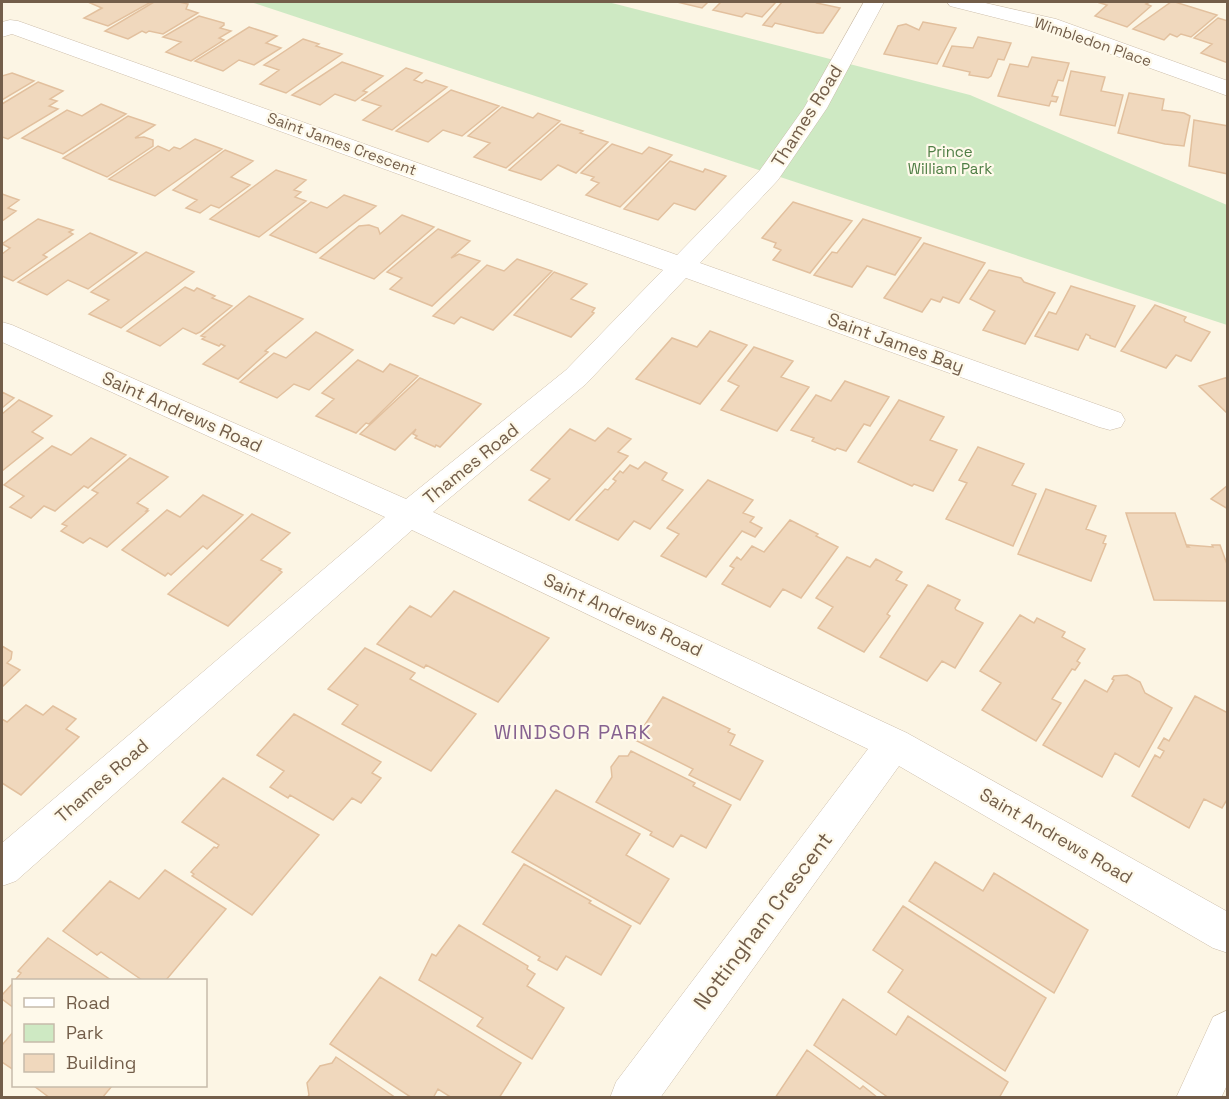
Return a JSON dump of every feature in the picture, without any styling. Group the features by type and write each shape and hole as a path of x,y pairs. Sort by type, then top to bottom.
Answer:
{"street":[{"name":"Thames Road","path":"2,868 410,514 576,377 769,175 815,108 874,2"},
{"name":"Wimbledon Place","path":"957,2 1048,24 1227,89"},
{"name":"Saint James Crescent","path":"2,31 10,26 683,266"},
{"name":"Saint James Bay","path":"683,266 1110,420"},
{"name":"Saint Andrews Road","path":"2,331 410,514 894,744 1227,934"},
{"name":"Nottingham Crescent","path":"632,1098 894,744"},
{"path":"1198,1098 1227,1032"}],"green space":[{"name":"Prince William Park","path":"251,2 608,2 970,95 1227,205 1227,325"}],"building":[{"path":"88,2 151,2 108,26 84,18 102,8"},
{"path":"154,2 188,4 186,9 198,13 163,34 142,31 128,39 105,31"},
{"path":"677,2 708,2 702,8"},
{"path":"721,2 776,2 762,17 746,13 742,17 713,10"},
{"path":"782,2 818,2 840,8 823,33 775,23 772,27 763,25"},
{"path":"1097,2 1150,2 1146,4 1151,6 1127,27 1095,16 1107,5"},
{"path":"1171,2 1217,15 1191,37 1181,34 1177,37 1170,34 1164,40 1133,29"},
{"path":"199,16 224,23 220,28 231,31 219,38 224,40 191,61 166,52 181,42 163,37"},
{"path":"1218,18 1228,21 1228,63 1201,53 1212,44 1194,38"},
{"path":"923,22 956,28 937,64 884,54 898,26 906,24 919,30"},
{"path":"249,27 277,36 266,43 281,48 254,65 239,60 223,71 195,61"},
{"path":"978,37 1011,43 1004,60 998,59 991,76 988,78 969,75 970,72 943,66 952,46 973,48"},
{"path":"303,39 319,44 316,46 342,54 286,93 260,84 279,70 264,65"},
{"path":"1032,57 1069,63 1063,81 1058,80 1052,96 1058,97 1056,102 1051,101 1049,106 998,96 1010,64 1028,67"},
{"path":"342,62 383,76 363,91 367,92 355,101 335,94 320,105 292,95"},
{"path":"406,68 422,73 414,80 422,83 426,80 447,87 392,130 363,120 381,106 362,100"},
{"path":"1071,71 1105,77 1101,91 1123,95 1115,126 1060,115"},
{"path":"12,73 34,81 2,100 2,76"},
{"path":"38,82 63,91 50,99 57,101 49,106 58,109 8,139 2,137 2,104"},
{"path":"451,90 499,106 462,136 443,130 428,142 396,131"},
{"path":"1129,93 1164,99 1162,110 1190,116 1184,146 1118,133"},
{"path":"101,104 126,114 63,154 22,138 67,110 82,116"},
{"path":"502,107 533,118 538,113 560,121 506,168 474,157 490,143 468,136"},
{"path":"128,116 155,125 135,138 144,137 153,140 153,146 107,177 63,158"},
{"path":"1194,120 1228,126 1228,174 1189,166"},
{"path":"561,124 608,142 576,173 558,165 541,180 509,170"},
{"path":"195,139 222,149 155,196 109,179 158,146 169,151 174,147 180,149"},
{"path":"612,144 642,154 649,147 672,155 620,207 586,195 599,183 591,180 594,177 581,173"},
{"path":"225,150 253,161 231,177 250,185 219,208 211,205 200,213 186,208 197,200 173,190"},
{"path":"670,161 703,172 705,169 726,176 695,210 674,203 658,220 624,209"},
{"path":"276,170 306,180 294,190 301,192 295,197 306,201 259,237 210,219"},
{"path":"2,194 19,200 8,208 16,211 2,221"},
{"path":"344,195 376,206 316,253 270,235 311,202 327,208"},
{"path":"793,202 852,221 810,273 773,260 781,250 774,247 776,243 762,238"},
{"path":"402,215 434,227 374,279 320,258 359,226 369,225 378,228 380,234"},
{"path":"38,219 73,230 69,232 73,234 43,255 47,257 13,281 2,276 2,254 10,248 2,244"},
{"path":"863,219 921,238 895,275 867,266 852,287 814,275 832,252 837,253"},
{"path":"438,229 470,241 451,258 459,254 480,261 432,306 390,289 402,278 387,272"},
{"path":"90,233 137,253 88,289 68,280 47,295 18,282"},
{"path":"924,243 985,263 959,303 943,297 940,302 931,299 922,312 884,298"},
{"path":"146,252 194,272 121,328 89,314 109,300 91,292"},
{"path":"517,259 552,271 493,330 461,317 454,324 433,316 487,265 504,271"},
{"path":"989,270 1021,278 1024,282 1055,293 1025,344 983,330 995,311 970,299"},
{"path":"554,272 587,284 571,299 595,308 592,312 594,313 571,337 514,315"},
{"path":"1071,286 1135,306 1115,347 1090,338 1086,334 1078,350 1035,336 1049,312 1056,314"},
{"path":"185,287 194,291 197,288 215,296 212,298 232,306 200,332 196,334 183,328 160,346 127,331"},
{"path":"249,296 303,319 265,351 268,352 238,379 203,364 225,346 202,339 205,337 201,336"},
{"path":"1155,305 1186,317 1185,322 1210,332 1191,361 1176,355 1166,368 1121,351"},
{"path":"710,331 747,345 700,404 636,379 672,338 697,347"},
{"path":"316,332 353,350 309,390 294,384 277,398 240,382 274,353 286,358"},
{"path":"754,347 793,361 781,377 809,387 777,431 721,410 739,386 728,381"},
{"path":"358,360 383,372 390,364 418,376 369,424 366,423 356,433 316,416 334,399 322,393"},
{"path":"1228,377 1228,414 1199,386"},
{"path":"420,378 481,404 440,447 415,438 417,436 413,434 416,429 395,450 360,434"},
{"path":"845,381 889,397 870,426 864,424 846,451 837,448 835,450 812,441 814,438 791,430 816,395 831,401"},
{"path":"2,392 14,398 2,408"},
{"path":"19,400 52,416 32,432 43,438 2,471 2,414"},
{"path":"899,400 944,417 930,440 957,450 933,491 914,484 912,486 858,462"},
{"path":"608,428 631,439 618,452 628,456 569,520 529,500 550,479 531,470 570,429 595,441"},
{"path":"91,438 126,455 88,488 84,486 55,511 44,506 31,518 10,507 24,496 4,485 52,446 71,455"},
{"path":"978,447 1024,464 1012,485 1036,494 1013,546 946,519 967,483 959,480"},
{"path":"130,458 168,477 137,503 148,511 107,547 90,538 83,543 61,531 67,526 62,524 98,493 92,490"},
{"path":"645,462 667,473 662,480 683,490 650,529 634,521 618,540 576,520 605,489 608,490 616,481 613,479 620,471 623,473 630,465 638,469"},
{"path":"708,480 753,500 743,513 754,517 750,522 762,528 755,537 742,531 706,577 661,556 679,534 667,528"},
{"path":"1228,485 1228,509 1211,499"},
{"path":"1046,489 1096,506 1086,529 1106,536 1103,543 1106,544 1091,581 1018,554"},
{"path":"203,495 243,515 207,549 203,546 171,575 168,573 165,576 122,550 167,510 180,517"},
{"path":"1126,513 1175,513 1187,547 1189,547 1187,545 1213,547 1212,545 1220,545 1228,567 1228,601 1154,600"},
{"path":"252,514 290,533 261,560 281,569 279,570 282,572 228,626 168,594"},
{"path":"790,520 838,547 801,598 783,589 770,607 722,584 734,568 730,566 737,557 741,560 752,546 764,552"},
{"path":"847,557 870,567 876,559 902,572 896,580 907,585 887,614 890,616 864,652 818,628 833,607 816,598"},
{"path":"928,585 960,600 956,610 983,623 955,668 942,661 927,681 880,657"},
{"path":"454,591 549,638 498,702 426,665 424,668 377,644 410,606 431,617"},
{"path":"1020,615 1034,623 1037,618 1065,632 1062,637 1085,649 1077,661 1080,663 1075,670 1072,669 1052,699 1061,703 1036,741 982,710 1001,683 980,671"},
{"path":"2,646 12,652 11,659 7,663 20,670 2,687"},
{"path":"365,648 415,673 410,679 476,714 431,771 342,724 358,705 328,689"},
{"path":"1127,675 1140,682 1145,693 1172,708 1139,767 1115,753 1102,777 1043,745 1085,680 1107,692 1114,676"},
{"path":"1195,696 1228,713 1228,798 1222,808 1204,799 1189,828 1132,796 1155,755 1160,758 1164,751 1158,748 1164,738 1169,741"},
{"path":"663,697 730,729 728,732 735,735 730,745 763,761 740,800 689,775 693,769 635,740"},
{"path":"26,705 43,715 53,706 76,719 66,729 79,737 21,795 2,783 2,719 7,722"},
{"path":"294,714 381,762 372,773 381,778 361,803 352,798 333,820 290,795 288,798 270,787 284,771 257,755"},
{"path":"631,751 695,783 693,786 731,805 706,848 681,835 673,847 650,835 652,832 596,802 612,777 611,767 619,756 628,756"},
{"path":"223,778 319,835 252,915 192,876 194,874 191,872 214,847 217,848 219,845 182,822"},
{"path":"556,790 640,834 626,855 669,879 640,924 512,852"},
{"path":"935,862 983,891 994,873 1088,930 1054,993 909,901"},
{"path":"524,864 631,926 601,975 566,956 557,970 538,960 540,957 483,924"},
{"path":"165,870 226,909 167,979 141,979 101,952 97,955 63,931 110,881 139,899"},
{"path":"903,906 1046,998 1005,1071 888,992 903,970 873,950"},
{"path":"459,925 528,966 527,969 535,974 527,986 564,1008 532,1059 477,1026 483,1018 419,980 432,954 436,956"},
{"path":"48,938 110,979 16,979 21,973 18,971"},
{"path":"380,977 521,1063 499,1098 452,1098 438,1089 433,1098 412,1098 330,1044"},
{"path":"12,984 12,1006 2,999 2,995"},
{"path":"843,999 896,1035 908,1016 1008,1082 999,1098 889,1098 814,1045"},
{"path":"12,1033 12,1069 2,1062 2,1045"},
{"path":"807,1050 860,1089 863,1086 878,1098 775,1098"},
{"path":"336,1057 396,1098 307,1098 309,1095 307,1083 320,1066 332,1063"},
{"path":"35,1087 111,1087 102,1098 50,1098"}],"district":[{"name":"WINDSOR PARK","path":"573,732"}]}
